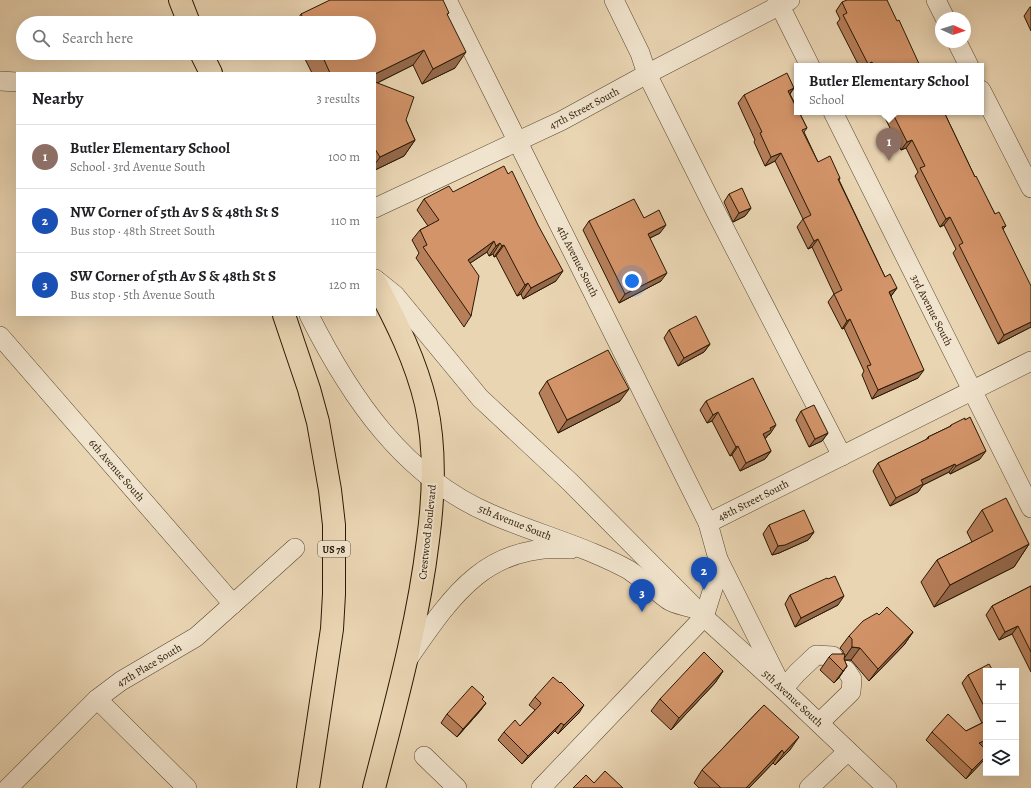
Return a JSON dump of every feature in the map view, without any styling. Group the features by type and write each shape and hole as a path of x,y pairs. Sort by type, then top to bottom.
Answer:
{"main road":[{"path":"180,0 186,16"},
{"name":"Crestwood Boulevard","path":"374,788 406,661 419,599 430,526 433,480 431,438 426,404 404,339 376,282"},
{"name":"US 78","path":"284,316 309,389 318,422 330,490 334,524 334,594 332,629 308,788"}],"street":[{"name":"4th Avenue South","path":"447,0 708,523"},
{"path":"614,0 648,74 716,212 842,456"},
{"path":"936,0 942,12"},
{"name":"47th Street South","path":"376,208 561,121 782,2"},
{"path":"782,2 809,63"},
{"path":"960,48 968,63"},
{"path":"0,81 16,82"},
{"path":"984,96 1031,188"},
{"name":"3rd Avenue South","path":"834,115 1031,508"},
{"name":"5th Avenue South","path":"376,281 395,295 480,398 570,482 700,613 783,689 887,788"},
{"name":"5th Avenue South","path":"310,316 334,362 372,419 395,446 433,480 457,496 490,514 594,553 628,570 669,601 700,613"},
{"name":"6th Avenue South","path":"0,336 234,604"},
{"name":"48th Street South","path":"541,788 700,613 715,582 718,559 708,523 1031,361"},
{"name":"47th Place South","path":"8,788 96,699 121,681 196,637 294,548"},
{"path":"406,661 430,627 457,594 479,573 489,566 514,555 540,549 566,549 594,553"},
{"path":"718,559 783,689 816,655 833,656"},
{"path":"819,723 851,692 852,679 846,670"},
{"path":"96,699 187,788"},
{"path":"809,788 848,751"},
{"path":"424,756 457,788"}],"building":[{"path":"330,0 443,0 449,13 447,14 466,52 433,69 424,50 376,74 376,72 330,72 324,60 376,60 376,16 302,16 301,14"},
{"path":"847,0 887,0 897,21 899,20 919,63 867,63 843,15 847,13 842,2"},
{"path":"787,73 794,88 788,91 794,103 794,115 800,115 807,128 802,130 818,162 830,156 840,178 838,179 885,277 890,274 897,288 889,292 924,370 878,390 867,366 871,365 850,319 847,321 834,294 842,290 818,239 814,241 803,219 811,215 781,153 771,157 760,133 762,132 744,95"},
{"path":"376,82 414,97 406,120 415,140 380,157 376,151"},
{"path":"894,115 945,115 975,177 976,176 995,214 999,212 1006,226 1002,227 1031,286 1031,322 1004,335 959,245 963,243 950,217 946,219 920,168 925,166 912,140 907,142"},
{"path":"504,166 508,174 512,171 538,225 563,271 531,288 528,283 525,285 504,245 502,246 500,243 496,246 494,241 468,260 479,276 471,316 423,247 427,245 420,230 439,220 424,199 449,186 453,192"},
{"path":"742,188 751,208 739,213 729,194"},
{"path":"634,199 644,218 659,210 666,225 648,234 667,273 625,294 589,221"},
{"path":"696,316 710,344 684,358 669,330"},
{"path":"608,350 629,389 567,420 547,381"},
{"path":"753,378 776,425 770,428 771,430 763,434 771,451 746,463 718,412 713,415 706,401"},
{"path":"814,405 828,433 815,439 801,411"},
{"path":"970,417 986,451 956,466 955,464 921,480 923,484 896,498 878,463 929,438 928,437 965,418 965,420"},
{"path":"1006,498 1029,544 950,585 937,560 993,531 982,510"},
{"path":"804,510 814,532 785,545 778,546 769,525"},
{"path":"835,576 844,596 801,618 790,595 827,578 828,579"},
{"path":"1031,586 1031,652 1018,626 1005,632 992,606"},
{"path":"887,607 913,632 878,669 860,648 852,647 852,639 849,636 863,621 877,613 879,615"},
{"path":"704,652 723,671 679,718 660,699"},
{"path":"832,654 845,654 844,659 847,666 843,671 829,657"},
{"path":"989,664 991,668 983,668 983,704 968,675"},
{"path":"553,677 560,683 561,682 584,705 564,725 561,723 528,756 504,732 515,720 520,726 540,705 541,703 535,697"},
{"path":"472,686 484,697 482,699 486,703 463,729 447,714"},
{"path":"764,705 799,737 784,753 782,750 746,788 721,788 702,770"},
{"path":"948,714 966,731 983,722 983,741 979,743 983,747 983,759 972,770 932,732"},
{"path":"605,771 623,788 573,788 586,775 594,783"}],"place":[{"name":"Butler Elementary School","path":"889,161"},
{"name":"NW Corner of 5th Av S & 48th St S","path":"704,590"},
{"name":"SW Corner of 5th Av S & 48th St S","path":"642,612"}]}
